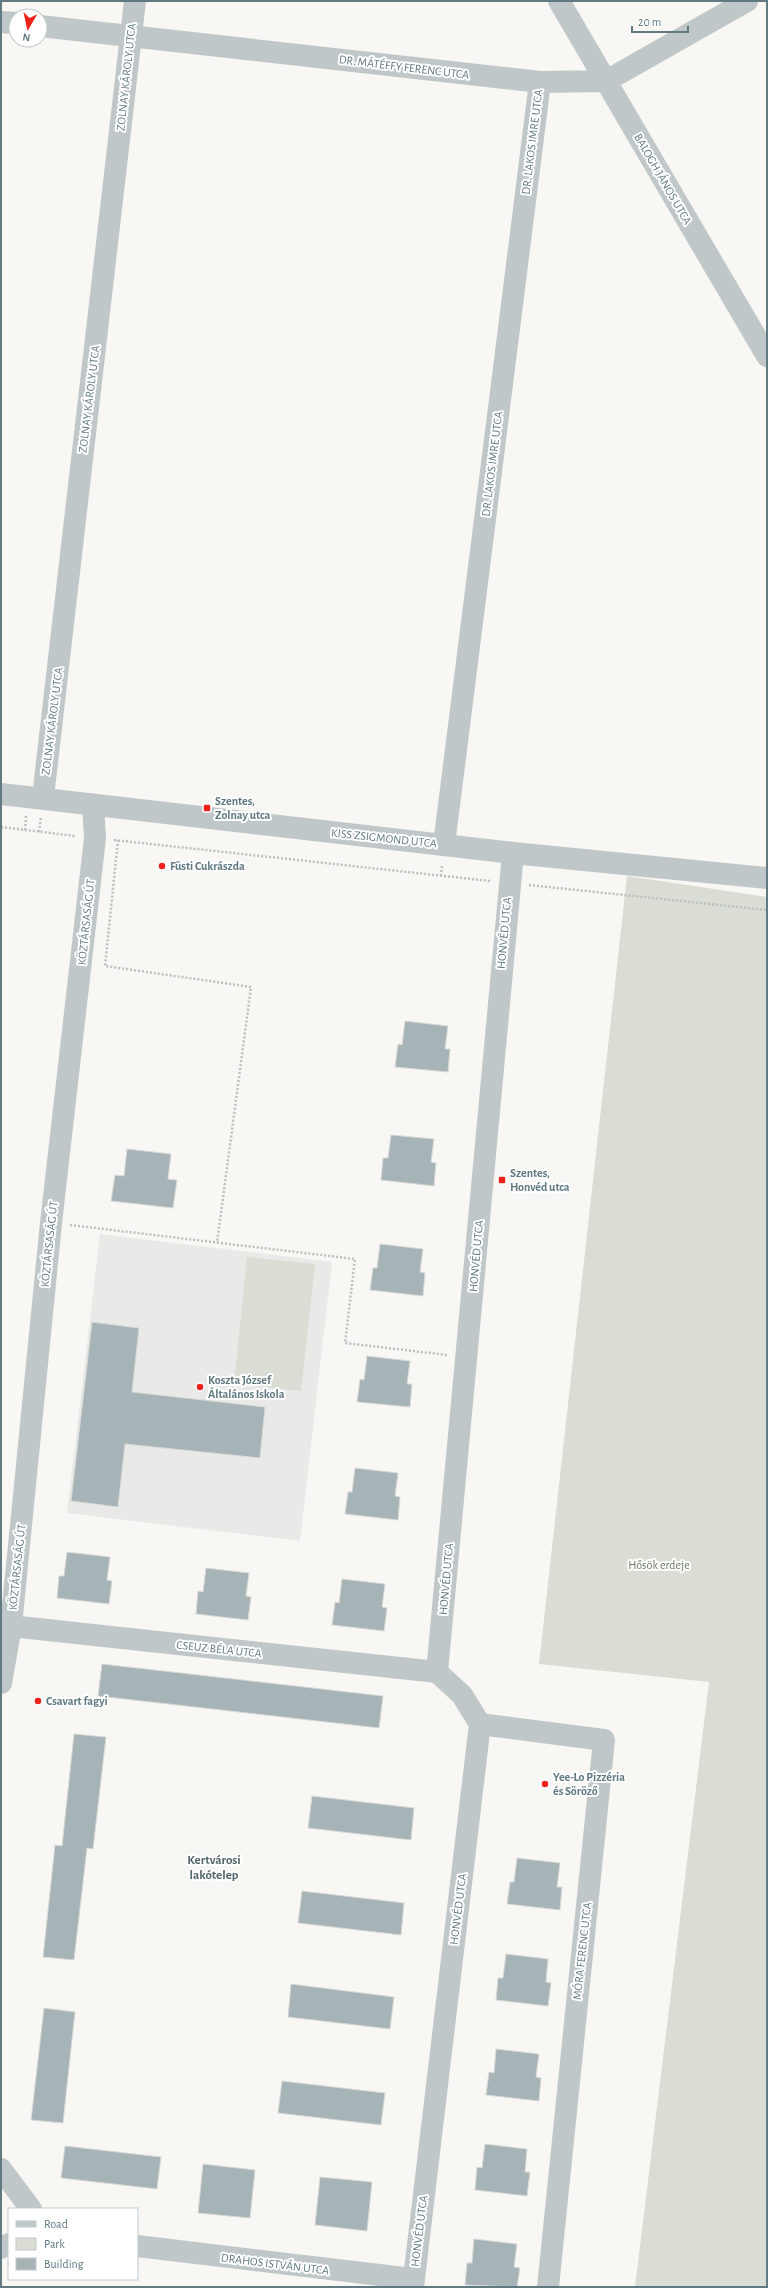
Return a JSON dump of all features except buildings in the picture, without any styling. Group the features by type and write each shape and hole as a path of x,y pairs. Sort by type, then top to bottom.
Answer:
{"street":[{"name":"ZOLNAY KÁROLY UTCA","path":"43,797 135,1"},
{"name":"BALOGH JÁNOS UTCA","path":"559,1 767,356"},
{"name":"DR. MÁTÉFFY FERENC UTCA","path":"48,27 540,82 606,81 748,1"},
{"name":"DR. LAKOS IMRE UTCA","path":"444,845 540,82"},
{"name":"KISS ZSIGMOND UTCA","path":"1,794 43,797 93,805 513,853 767,878"},
{"name":"KÖZTÁRSASÁG ÚT","path":"1,1683 6,1625 95,838 93,805"},
{"name":"HONVÉD UTCA","path":"437,1672 509,880 513,853"},
{"name":"CSEUZ BÉLA UTCA","path":"6,1625 437,1672"},
{"path":"437,1672 462,1695 480,1724"},
{"name":"HONVÉD UTCA","path":"413,2283 480,1724"},
{"name":"MÓRA FERENC UTCA","path":"480,1724 604,1740 548,2287"},
{"path":"1,2169 30,2208"},
{"name":"DRAHOS ISTVÁN UTCA","path":"138,2246 413,2283"}],"path":[{"path":"1,827 490,881 509,880 532,885 767,910"},
{"path":"118,840 105,966 251,987 217,1243"},
{"path":"51,1223 355,1259 346,1343 466,1357"}],"shaded area":[{"name":"Koszta József Általános Iskola","path":"100,1234 332,1262 300,1541 67,1513"}],"green space":[{"name":"Hősök erdeje","path":"627,876 767,897 767,2287 635,2287 709,1682 539,1664"},
{"path":"247,1257 315,1264 301,1391 234,1384"}],"place":[{"name":"Szentes, Zolnay utca","path":"207,808"},
{"name":"Füsti Cukrászda","path":"162,866"},
{"name":"Szentes, Honvéd utca","path":"502,1180"},
{"name":"Koszta József Általános Iskola","path":"200,1387"},
{"name":"Csavart fagyi","path":"38,1701"},
{"name":"Yee-Lo Pizzéria és Söröző","path":"545,1784"}],"district":[{"name":"Kertvárosi lakótelep","path":"214,1868"}]}
